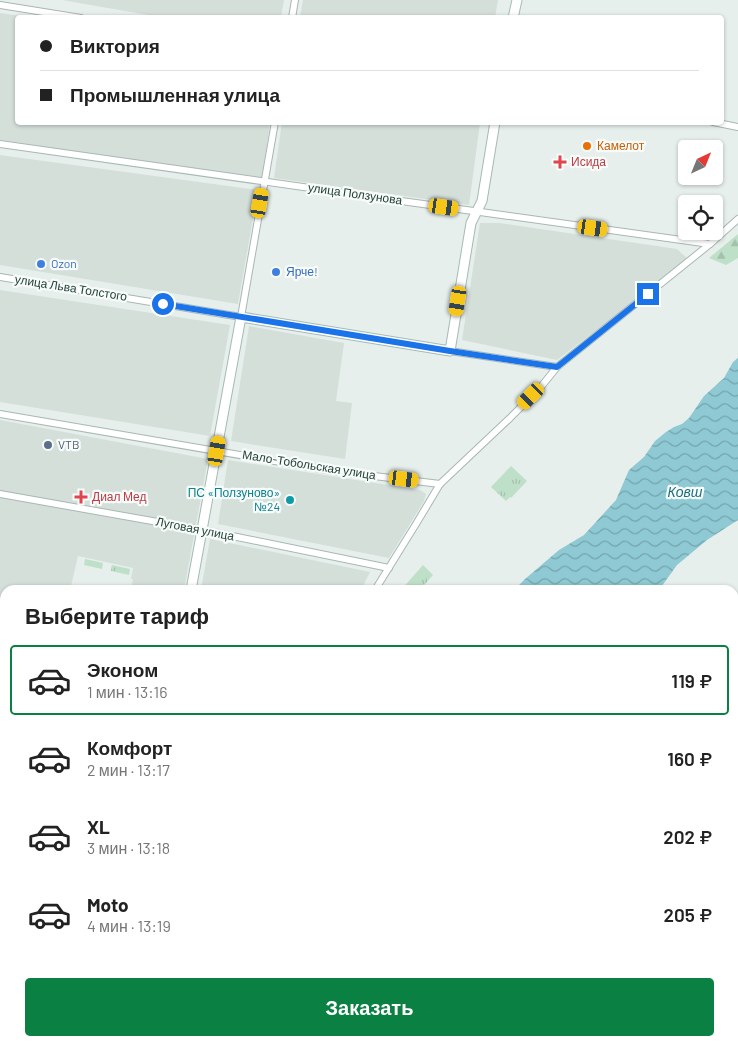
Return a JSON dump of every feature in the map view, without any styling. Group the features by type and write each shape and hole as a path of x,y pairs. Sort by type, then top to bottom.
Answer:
{"street":[{"path":"292,15 295,0"},
{"path":"514,15 517,0"},
{"path":"0,5 62,15"},
{"path":"724,124 738,127"},
{"path":"192,585 274,125"},
{"path":"450,351 471,223 482,201 495,125"},
{"name":"улица Ползунова","path":"0,144 710,244"},
{"path":"378,585 440,484 540,388 557,367 710,244 738,219"},
{"name":"улица Льва Толстого","path":"0,277 557,367"},
{"name":"Мало-Тобольская улица","path":"0,414 333,471 440,484"},
{"name":"Луговая улица","path":"0,494 203,530 389,568"}],"shaded area":[{"path":"62,0 284,0 281,15 148,15"},
{"path":"303,0 498,0 495,15 300,15"},
{"path":"0,13 15,15 15,125 270,125 262,179 0,140"},
{"path":"282,125 480,125 469,205 274,178"},
{"path":"0,155 258,190 238,304 0,265"},
{"path":"480,223 499,223 677,249 689,260 557,360 462,340"},
{"path":"0,290 230,325 210,436 0,402"},
{"path":"249,326 344,343 336,401 352,403 345,459 231,441"},
{"path":"0,420 208,459 185,585 132,585 133,568 78,556 71,585 0,585"},
{"path":"228,460 420,490 426,494 424,501 389,558 218,524"},
{"path":"210,539 370,572 364,585 202,585"}],"green space":[{"path":"738,234 738,258 726,265 709,258"},
{"path":"511,466 527,481 506,501 491,487"},
{"path":"85,559 103,563 102,569 84,565"},
{"path":"112,565 130,569 129,575 111,571"},
{"path":"423,565 433,575 424,585 405,585"}],"water":[{"name":"Ковш","path":"738,358 738,520 707,540 677,565 663,585 519,585 559,550 584,535 616,500 629,470 644,457 655,441 689,418 704,396 724,378 733,362"}],"place":[{"name":"Камелот","path":"587,146"},
{"name":"Исида","path":"560,162"},
{"name":"Ozon","path":"41,264"},
{"name":"Ярче!","path":"276,272"},
{"name":"VTB","path":"48,445"},
{"name":"Диал Мед","path":"81,497"},
{"name":"ПС «Ползуново» №24","path":"290,500"}],"route":[{"path":"163,304 557,367 648,294"}]}
